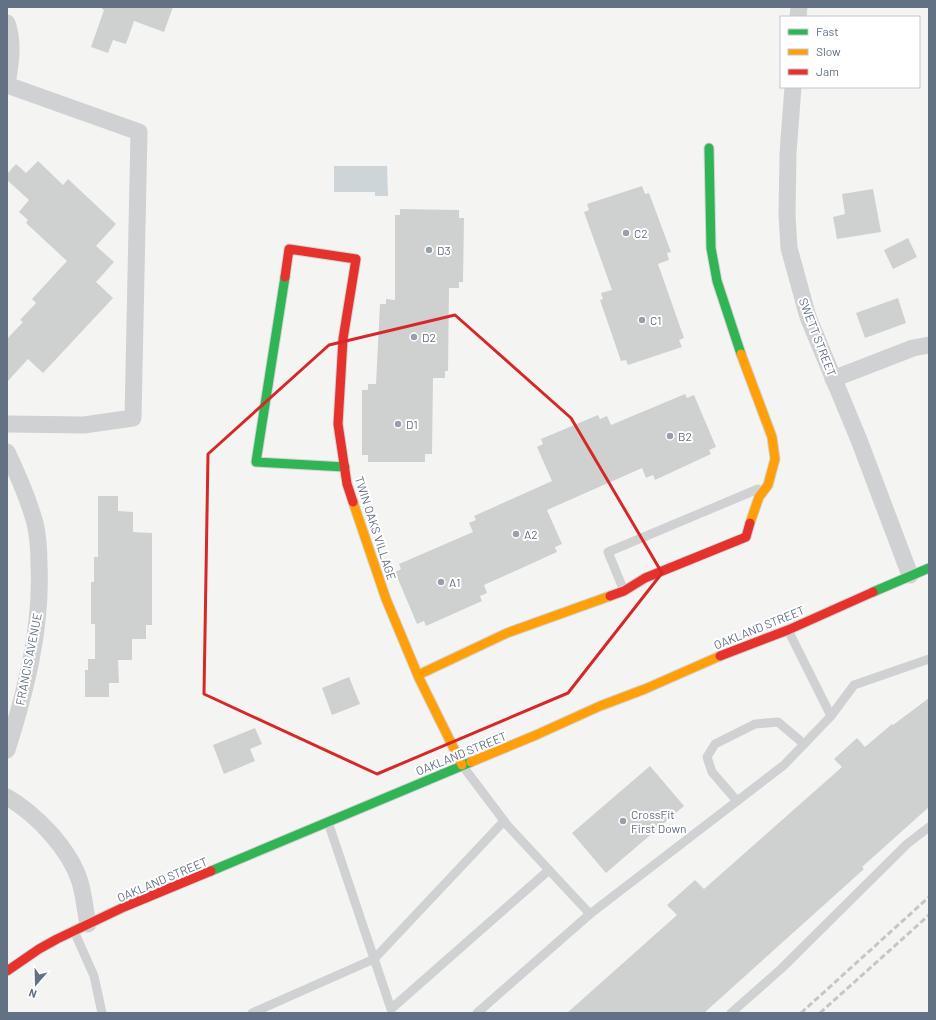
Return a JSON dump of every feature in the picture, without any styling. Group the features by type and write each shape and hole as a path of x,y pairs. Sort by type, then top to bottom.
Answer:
{"street":[{"path":"7,23 11,47 10,68 7,84 139,132 133,418 84,424 7,424"},
{"name":"SWETT STREET","path":"793,88 788,153 787,215 789,248 808,317 859,440 910,576"},
{"path":"418,675 507,633 624,591 645,578 746,537 759,497 768,485 775,459 772,437 743,362 717,280 712,248 709,148"},
{"name":"TWIN OAKS VILLAGE","path":"345,467 256,462 289,249 356,259 343,339 338,424 345,467 347,484 386,599 418,675 462,764"},
{"path":"833,379 913,348 929,345"},
{"name":"FRANCIS AVENUE","path":"7,452 24,488 35,523 40,585 35,635 30,664 7,750"},
{"name":"OAKLAND STREET","path":"7,971 39,949 124,907 328,822 462,764 536,735 600,706 659,683 717,657 788,630 929,568"},
{"path":"7,797 36,818 68,856 80,882 81,928"}],"lane":[{"path":"624,591 608,552 768,485"},
{"path":"788,630 831,716"},
{"path":"477,1013 590,914 784,765 831,716 854,685 929,659"},
{"path":"737,801 712,772 708,757 715,744 755,724 778,722 804,744"},
{"path":"462,764 504,821 590,914"},
{"path":"252,1013 374,959 504,821"},
{"path":"328,822 374,959 390,1012 549,870"},
{"path":"731,1013 782,968 907,844 929,827"},
{"path":"81,928 102,1013"}],"highlighted area":[{"path":"455,315 571,418 662,573 568,693 377,774 204,694 208,454 329,345"}],"shaded area":[{"path":"334,166 387,166 388,196 375,196 375,192 334,192"}],"building":[{"path":"103,7 173,7 164,32 134,21 126,44 113,40 108,53 91,47 104,10 102,9"},
{"path":"38,161 63,185 68,179 116,224 96,246 114,262 96,282 113,298 43,373 28,359 7,382 7,339 23,322 20,320 36,303 32,299 67,261 26,223 28,220 19,212 29,200 7,180 7,174 16,164 26,173"},
{"path":"642,186 645,194 649,193 671,252 667,253 669,260 658,264 684,338 679,340 682,347 628,365 626,360 621,361 600,300 603,299 601,293 612,290 584,212 589,210 587,204"},
{"path":"873,189 881,232 837,239 833,217 845,214 842,194"},
{"path":"400,209 459,210 459,218 464,218 463,282 459,282 459,288 449,288 448,371 445,371 445,378 433,378 432,454 425,454 425,462 368,462 368,455 362,455 362,390 368,390 368,384 376,384 380,304 386,304 386,299 395,300 395,215 400,215"},
{"path":"908,238 917,257 893,269 884,250"},
{"path":"898,298 906,323 865,338 856,313"},
{"path":"685,394 687,398 694,395 716,447 709,450 711,454 655,480 653,475 646,478 642,468 547,510 562,544 555,547 557,552 484,585 487,593 480,596 482,601 426,626 424,621 417,624 395,572 401,569 399,564 473,532 469,523 476,520 474,516 552,481 537,447 543,444 541,439 598,415 600,419 607,416 611,425"},
{"path":"98,496 118,496 118,511 133,512 133,532 152,533 152,625 146,625 146,639 132,639 132,660 118,660 119,683 109,683 109,697 85,697 85,670 88,670 88,659 95,659 95,624 91,624 91,582 94,582 94,557 98,557"},
{"path":"349,677 360,704 332,715 322,688"},
{"path":"929,698 929,807 862,867 864,869 704,1013 567,1013 677,915 667,905 695,880 704,889 842,767 834,759 857,738 865,747 892,724 893,725"},
{"path":"255,728 262,744 250,749 255,761 224,774 213,745"},
{"path":"650,766 684,806 606,873 572,833"}],"railway":[{"path":"801,1013 929,897"},
{"path":"820,1013 929,915"}],"traffic: fast":[{"path":"709,148 711,248 717,281 741,354"},
{"path":"285,277 256,462 345,467"},
{"path":"873,592 929,568"},
{"path":"211,871 471,762"}],"traffic: slow":[{"path":"741,354 772,437 775,459 768,485 759,497 750,523"},
{"path":"353,502 386,599 419,678 462,765"},
{"path":"418,675 507,633 610,596"},
{"path":"471,762 720,656"}],"traffic: jam":[{"path":"285,277 289,249 356,259 343,339 338,424 347,484 353,502"},
{"path":"610,596 624,591 645,578 746,537 750,523"},
{"path":"720,656 788,630 873,592"},
{"path":"7,971 39,949 57,939 124,907 211,871"}],"place":[{"name":"C2","path":"626,233"},
{"name":"D3","path":"429,250"},
{"name":"C1","path":"642,320"},
{"name":"D2","path":"414,337"},
{"name":"D1","path":"398,424"},
{"name":"B2","path":"670,436"},
{"name":"A2","path":"516,534"},
{"name":"A1","path":"441,582"},
{"name":"CrossFit First Down","path":"623,821"}]}
